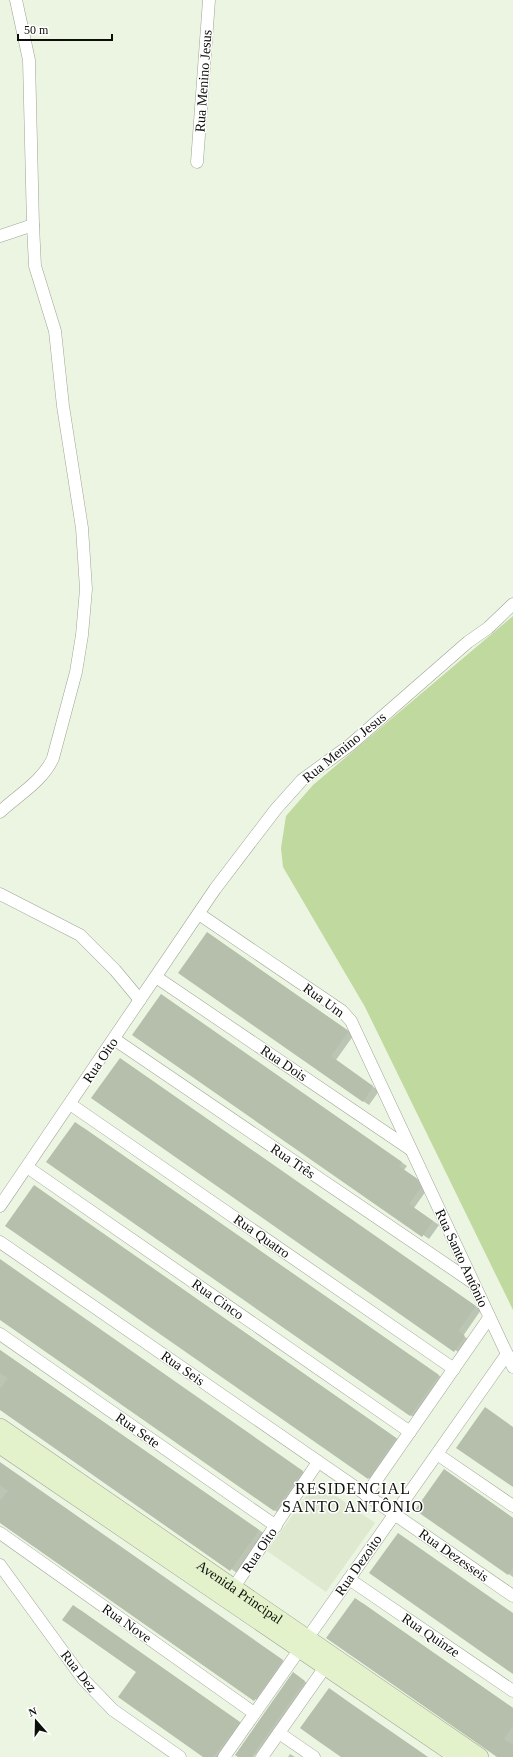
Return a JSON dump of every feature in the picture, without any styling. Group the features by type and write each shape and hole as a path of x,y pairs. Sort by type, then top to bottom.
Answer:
{"street":[{"path":"0,812 40,778 46,771 53,758 76,672 82,635 86,589 82,528 63,406 55,331 35,266 28,60 16,0"},
{"name":"Rua Menino Jesus","path":"197,162 209,0"},
{"path":"0,236 33,225"},
{"name":"Rua Menino Jesus","path":"200,914 232,865 266,820 302,780 350,745 468,642 488,628 513,604"},
{"path":"0,894 80,935 115,970 140,1000"},
{"name":"Rua Oito","path":"0,1206 200,914"},
{"name":"Rua Um","path":"200,914 342,1011 351,1020 411,1150"},
{"name":"Rua Dois","path":"156,977 411,1150"},
{"name":"Rua Três","path":"114,1039 473,1282"},
{"name":"Rua Quatro","path":"70,1104 454,1369"},
{"name":"Rua Santo Antônio","path":"411,1150 513,1367"},
{"name":"Rua Cinco","path":"27,1167 410,1432"},
{"name":"Rua Seis","path":"0,1242 394,1514"},
{"path":"366,1494 490,1318"},
{"name":"Rua Sete","path":"0,1334 276,1526"},
{"name":"Rua Dezoito","path":"224,1757 506,1354"},
{"name":"Avenida Principal","path":"0,1427 303,1644 480,1757"},
{"name":"Avenida Principal","path":"0,1445 230,1593"},
{"path":"437,1454 513,1506"},
{"name":"Rua Oito","path":"230,1593 318,1462"},
{"name":"Rua Dezesseis","path":"394,1514 513,1596"},
{"name":"Rua Nove","path":"0,1533 254,1713"},
{"name":"Rua Dez","path":"0,1565 83,1679 97,1694 113,1710 180,1757"},
{"name":"Rua Quinze","path":"349,1579 513,1691"},
{"path":"262,1757 329,1661"},
{"name":"Avenida Principal","path":"329,1661 458,1757"},
{"path":"279,1733 314,1757"}],"shaded area":[{"path":"316,1482 375,1523 326,1592 267,1551"}],"green space":[{"path":"513,616 513,1310 365,1007 283,867 281,848 286,816 313,785"}],"building":[{"path":"207,932 347,1030 348,1032 331,1056 373,1086 363,1102 178,973"},
{"path":"161,994 402,1162 399,1166 416,1178 421,1187 409,1204 433,1221 422,1237 132,1035"},
{"path":"120,1058 476,1306 458,1331 465,1336 454,1352 91,1098"},
{"path":"75,1122 439,1375 410,1416 46,1162"},
{"path":"34,1185 396,1438 368,1479 5,1226"},
{"path":"0,1259 303,1471 274,1511 0,1320"},
{"path":"0,1350 259,1530 230,1571 0,1410 0,1389 8,1378 0,1373"},
{"path":"485,1407 513,1427 513,1487 456,1448"},
{"path":"0,1462 283,1660 254,1701 0,1523 0,1501 8,1491 0,1485"},
{"path":"444,1469 513,1518 513,1567 508,1575 415,1510"},
{"path":"398,1533 513,1613 513,1674 369,1573"},
{"path":"355,1598 513,1708 513,1726 504,1739 513,1745 513,1757 497,1757 326,1638"},
{"path":"73,1605 240,1722 213,1757 203,1757 118,1697 136,1672 62,1620"},
{"path":"293,1672 305,1681 251,1757 238,1757 235,1755"},
{"path":"329,1688 428,1757 341,1757 318,1741 300,1728"}],"district":[{"name":"RESIDENCIAL SANTO ANTÔNIO","path":"353,1497"}]}
